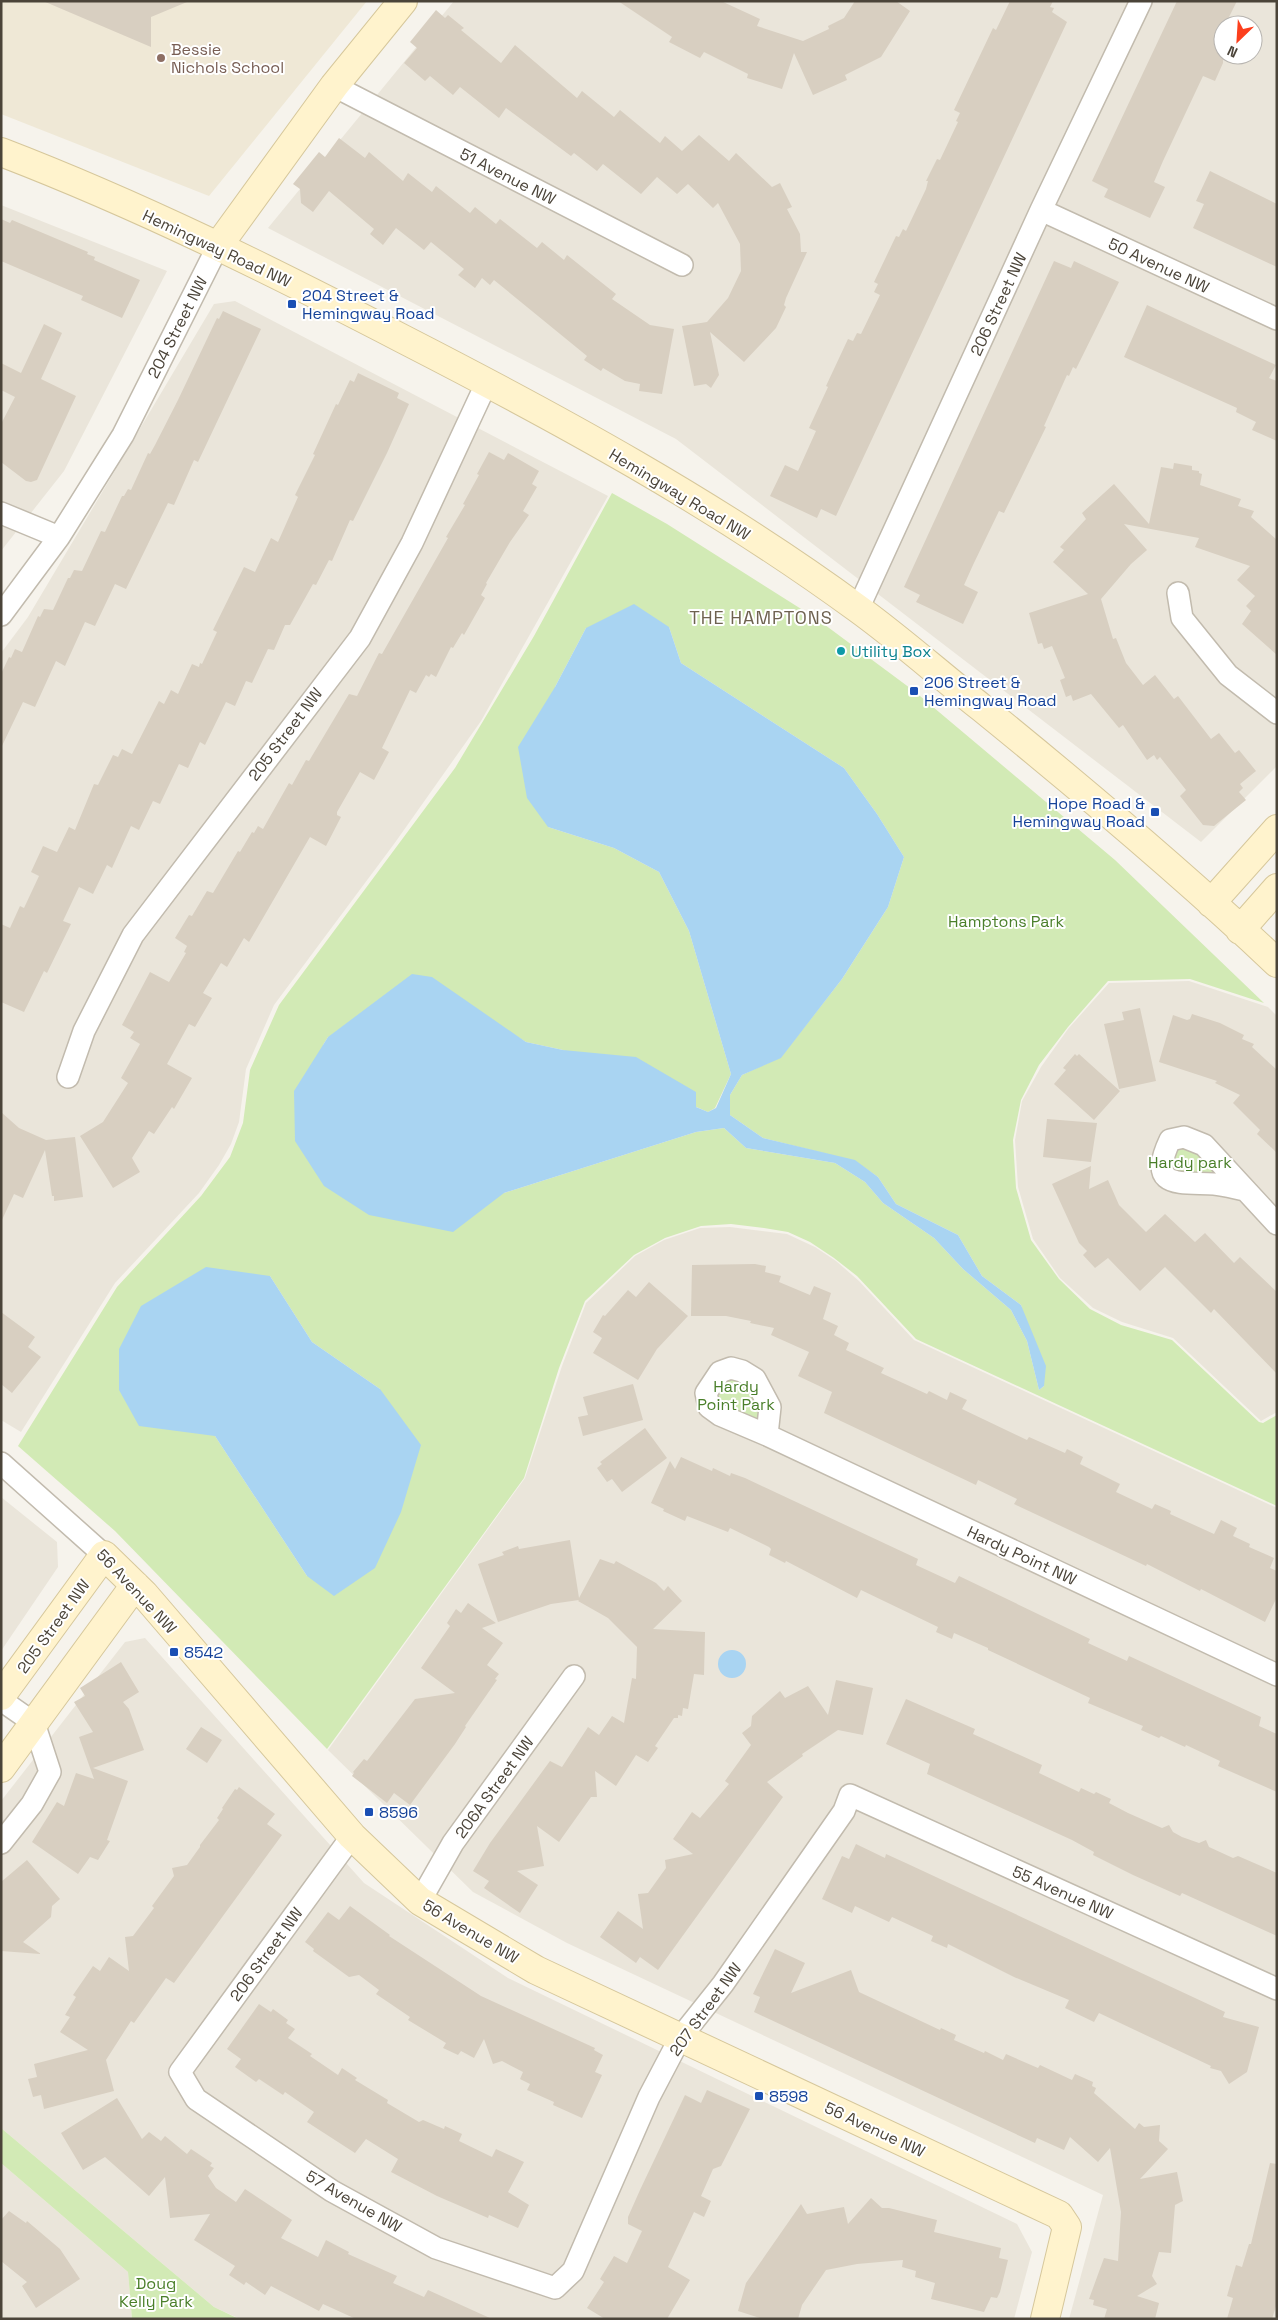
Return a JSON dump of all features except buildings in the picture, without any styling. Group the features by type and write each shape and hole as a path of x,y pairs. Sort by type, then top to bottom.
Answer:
{"street":[{"name":"204 Street NW","path":"1,615 59,536 123,435 218,246 334,86 403,1"},
{"name":"206 Street NW","path":"858,609 1041,210 1141,1"},
{"name":"51 Avenue NW","path":"334,86 682,265"},
{"name":"Hemingway Road NW","path":"1,152 218,246 487,382 668,484 765,545 858,609 1055,768 1211,903 1277,963"},
{"name":"50 Avenue NW","path":"1041,210 1277,319"},
{"name":"205 Street NW","path":"68,1077 84,1031 133,936 360,638 412,543 487,382"},
{"path":"1,513 59,536"},
{"path":"1178,593 1182,618 1228,675 1277,713"},
{"path":"1211,903 1277,829"},
{"path":"1240,930 1277,888"},
{"path":"1245,1190 1277,1224"},
{"name":"Hardy Point NW","path":"767,1435 1277,1675"},
{"name":"56 Avenue NW","path":"1,1462 135,1585 352,1836 420,1901 536,1970 1059,2215 1066,2226 1044,2319"},
{"name":"205 Street NW","path":"34,1722 1,1698 104,1555"},
{"path":"1,1768 135,1585"},
{"name":"206A Street NW","path":"420,1901 453,1843 574,1676"},
{"path":"1,1843 32,1804 50,1772 34,1722"},
{"name":"55 Avenue NW","path":"850,1795 1277,1989"},
{"name":"207 Street NW","path":"555,2288 573,2271 648,2098 680,2038 724,1984 844,1811 850,1795"},
{"name":"206 Street NW","path":"180,2072 352,1836"},
{"name":"57 Avenue NW","path":"180,2072 196,2099 332,2190 436,2248 555,2288"}],"shaded area":[{"name":"Bessie Nichols School","path":"1,1 367,1 209,196 1,114"},
{"path":"454,1 1277,1 1277,766 1201,842 676,439 268,228"},
{"path":"1,205 167,271 64,471 1,551"},
{"path":"235,301 608,496 481,721 394,844 274,1005 246,1069 239,1122 231,1144 219,1165 199,1193 115,1283 21,1432 1,1420 1,653 28,617 214,304"},
{"path":"1189,981 1268,1007 1277,1016 1277,1412 1261,1421 1173,1338 1122,1322 1093,1308 1060,1278 1033,1239 1018,1187 1015,1140 1022,1101 1041,1067 1068,1029 1109,983"},
{"path":"730,1227 787,1234 815,1247 836,1261 859,1281 914,1340 1277,1508 1277,2319 1069,2319 1103,2195 567,1943 473,1892 328,1750 525,1478 562,1366 586,1303 635,1256 664,1240 700,1228"},
{"path":"1,1497 57,1542 58,1567 1,1651"},
{"path":"145,1638 364,1883 508,1978 1017,2224 1032,2252 1014,2319 240,2319 214,2307 1,2128 1,1801 125,1642"},
{"path":"1,2163 128,2272 132,2319 1,2319"}],"green space":[{"name":"Hamptons Park","path":"612,493 667,524 817,619 914,691 1115,860 1264,1003 1190,979 1108,981 1068,1027 1039,1065 1021,1100 1013,1140 1016,1188 1031,1240 1059,1279 1090,1309 1121,1325 1172,1340 1259,1422 1263,1423 1277,1415 1277,1506 916,1339 857,1276 810,1242 788,1232 764,1228 731,1224 701,1226 665,1238 634,1255 585,1301 559,1368 524,1478 327,1749 115,1531 18,1446 117,1287 201,1196 230,1157 243,1123 250,1070 279,1005 455,768 534,636","holes":["669,627 681,663 844,768 877,814 904,857 888,907 842,979 781,1057 742,1075 730,1095 730,1115 763,1138 855,1161 878,1177 896,1204 958,1235 982,1276 1021,1305 1044,1386 1039,1390 1027,1341 1011,1310 963,1269 934,1238 883,1203 865,1182 835,1163 746,1148 724,1128 696,1132 504,1193 323,1045 328,1037 491,1020 526,1042 563,1050 708,1112 715,1108 731,1074 689,931 659,872 614,848 548,827 555,687 586,628","270,1276 312,1342 380,1389 307,1576 215,1436"]},
{"name":"Hardy park","path":"1184,1137 1228,1183 1161,1168"},
{"name":"Hardy Point Park","path":"734,1374 758,1394 761,1425 721,1409 714,1393 719,1382"},
{"name":"Doug Kelly Park","path":"1,2128 214,2307 239,2319 132,2319 128,2272 1,2163"}],"water":[{"path":"634,604 669,627 681,663 844,768 877,814 904,857 888,907 842,979 781,1058 742,1075 730,1095 730,1115 763,1138 855,1160 878,1177 896,1204 958,1235 982,1276 1021,1305 1046,1366 1044,1386 1039,1390 1027,1341 1011,1310 963,1269 934,1238 883,1203 865,1182 835,1163 746,1148 724,1128 696,1132 504,1193 453,1232 369,1215 324,1186 295,1141 294,1091 328,1037 412,974 432,977 526,1042 563,1050 636,1057 696,1092 696,1107 708,1112 716,1108 731,1074 689,931 659,872 614,848 548,827 527,798 518,747 555,687 586,628"},
{"path":"206,1267 270,1276 312,1342 380,1389 421,1445 401,1512 375,1568 334,1596 307,1576 215,1436 139,1426 119,1390 119,1349 141,1306"},
{"path":"732,1650 742,1654 746,1664 742,1674 732,1678 722,1674 718,1664 722,1654"}],"place":[{"name":"Bessie Nichols School","path":"161,58"},
{"name":"204 Street & Hemingway Road","path":"292,304"},
{"name":"Utility Box","path":"841,651"},
{"name":"206 Street & Hemingway Road","path":"914,691"},
{"name":"Hope Road & Hemingway Road","path":"1155,812"},
{"name":"8542","path":"174,1652"},
{"name":"8596","path":"369,1812"},
{"name":"8598","path":"759,2096"}],"district":[{"name":"THE HAMPTONS","path":"761,618"}]}
